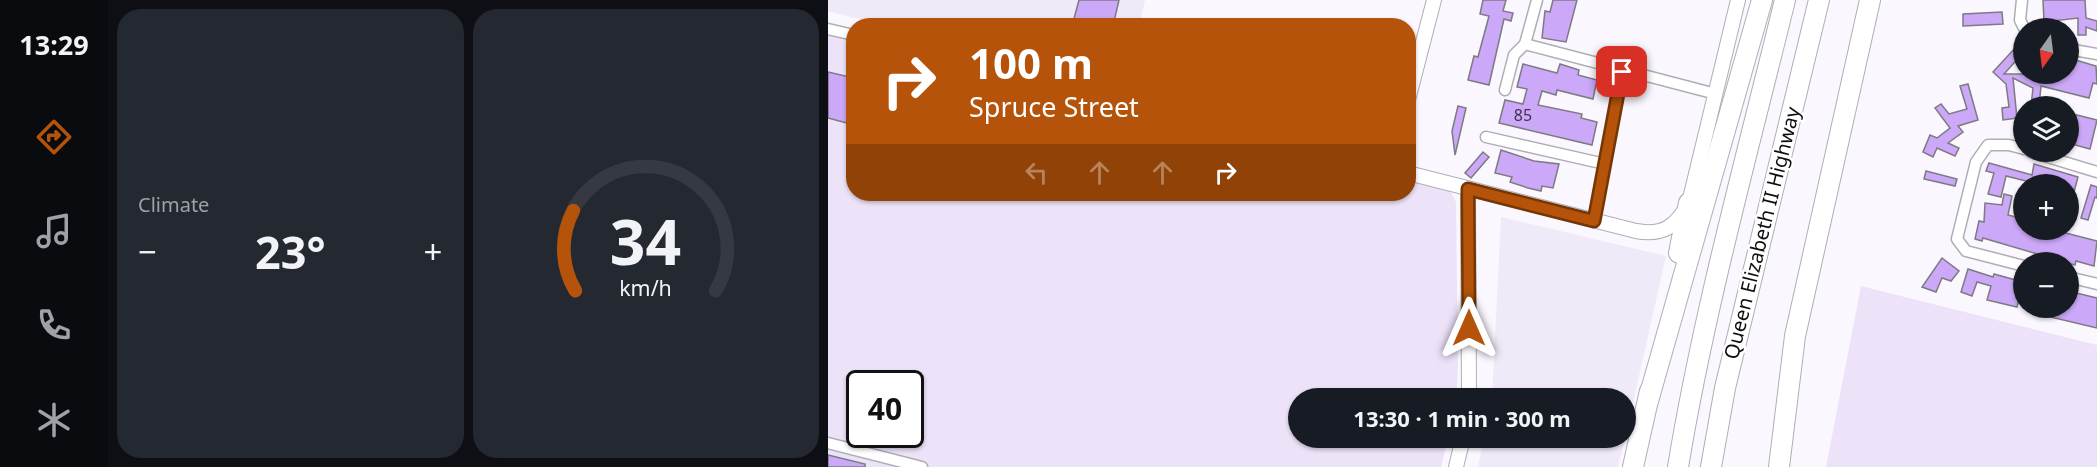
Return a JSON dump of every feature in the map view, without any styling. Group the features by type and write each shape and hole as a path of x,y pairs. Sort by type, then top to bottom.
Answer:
{"highway":[{"path":"1648,401 1762,0"},
{"name":"Queen Elizabeth II Highway","path":"1678,467 1688,406 1714,290 1785,0"},
{"name":"Queen Elizabeth II Highway","path":"1712,467 1725,388 1819,0"},
{"path":"1779,467 1795,336 1870,0"},
{"path":"1633,467 1689,203"}],"street":[{"path":"1416,69 1434,0"},
{"path":"1505,90 1514,55 1525,44 1537,0"},
{"path":"1416,175 1636,231 1656,232 1671,228 1689,203 1738,0"},
{"path":"2020,18 2022,0"},
{"path":"828,29 846,33"},
{"path":"1525,44 1622,72 1716,94"},
{"path":"2079,51 2097,54"},
{"path":"1594,221 1622,72"},
{"path":"1486,137 1605,164"},
{"path":"2013,146 1988,145 1976,162 1957,239 1966,251 2013,263"},
{"path":"2064,162 2097,172"},
{"path":"1468,189 1469,388"},
{"path":"2079,280 2097,284"},
{"path":"828,443 922,467"},
{"path":"1456,467 1461,448"}],"shaded area":[{"path":"828,0 1145,0 1141,18 856,18 828,11"},
{"path":"828,35 846,39 846,201 1416,201 1416,179 1448,187 1456,202 1457,388 1288,388 1288,448 1446,448 1441,467 828,467"},
{"path":"1501,217 1666,256 1636,390 1493,388"},
{"path":"1861,286 2097,345 2097,467 1826,467"},
{"path":"1482,448 1623,448 1618,467 1478,467"}],"building":[{"path":"1079,0 1119,0 1115,18 1074,18"},
{"path":"1483,0 1506,0 1503,11 1513,13 1511,21 1504,19 1489,85 1468,80 1474,56 1478,57 1489,16 1480,14"},
{"path":"1553,0 1577,0 1566,42 1542,38 1545,11 1550,12"},
{"path":"2043,0 2085,0 2086,18 2097,21 2097,31 2086,27 2086,35 2079,35 2079,18 2044,18"},
{"path":"2002,12 2003,24 1963,26 1963,14"},
{"path":"2013,50 2013,64 2004,74 2013,74 2013,119 2003,120 2002,108 2009,107 2006,84 1993,72"},
{"path":"2079,61 2096,66 2097,84 2093,83 2089,98 2041,86 2040,96 2032,96 2033,88 2025,84 2079,84"},
{"path":"1523,64 1557,73 1560,64 1579,70 1578,75 1597,80 1593,99 1557,90 1556,95 1542,91 1538,105 1582,114 1581,118 1597,122 1592,145 1499,123 1505,100 1523,104 1527,89 1517,87"},
{"path":"828,72 846,76 846,123 828,118"},
{"path":"1968,84 1978,120 1958,126 1963,132 1948,143 1959,148 1955,156 1937,148 1933,157 1923,152 1930,135 1937,138 1950,128 1935,108 1941,104 1949,114 1967,109 1960,86"},
{"path":"1458,106 1466,108 1455,155 1452,131"},
{"path":"2079,116 2097,120 2090,149 2079,146"},
{"path":"1501,150 1534,161 1559,164 1553,188 1542,186 1541,191 1528,188 1510,182 1512,177 1495,173"},
{"path":"1483,152 1489,157 1471,178 1465,173"},
{"path":"1989,163 2028,174 2013,174 2013,178 2006,176 2001,197 1988,194 1994,173 1986,171"},
{"path":"2034,164 2068,174 2032,174"},
{"path":"1926,171 1957,179 1955,186 1924,179"},
{"path":"2091,185 2097,187 2097,198 2095,197 2088,220 2081,218"},
{"path":"2004,194 2012,196 2008,215 2013,216 2013,240 2079,240 2079,236 2097,241 2094,266 2079,262 2079,252 2031,252 1983,238 1982,241 1975,239 1979,221 1984,222 1985,203 2002,205"},
{"path":"1942,258 1959,271 1951,281 1942,278 1936,292 1922,287"},
{"path":"1968,269 1993,277 1994,274 2013,279 2013,306 1987,300 1991,286 1977,282 1972,296 1961,292"},
{"path":"2079,294 2097,298 2097,328 2055,318 2079,318"},
{"path":"828,455 865,464 865,467 828,467"}],"route":[{"path":"1469,328 1468,189 1594,221 1622,72"}]}
